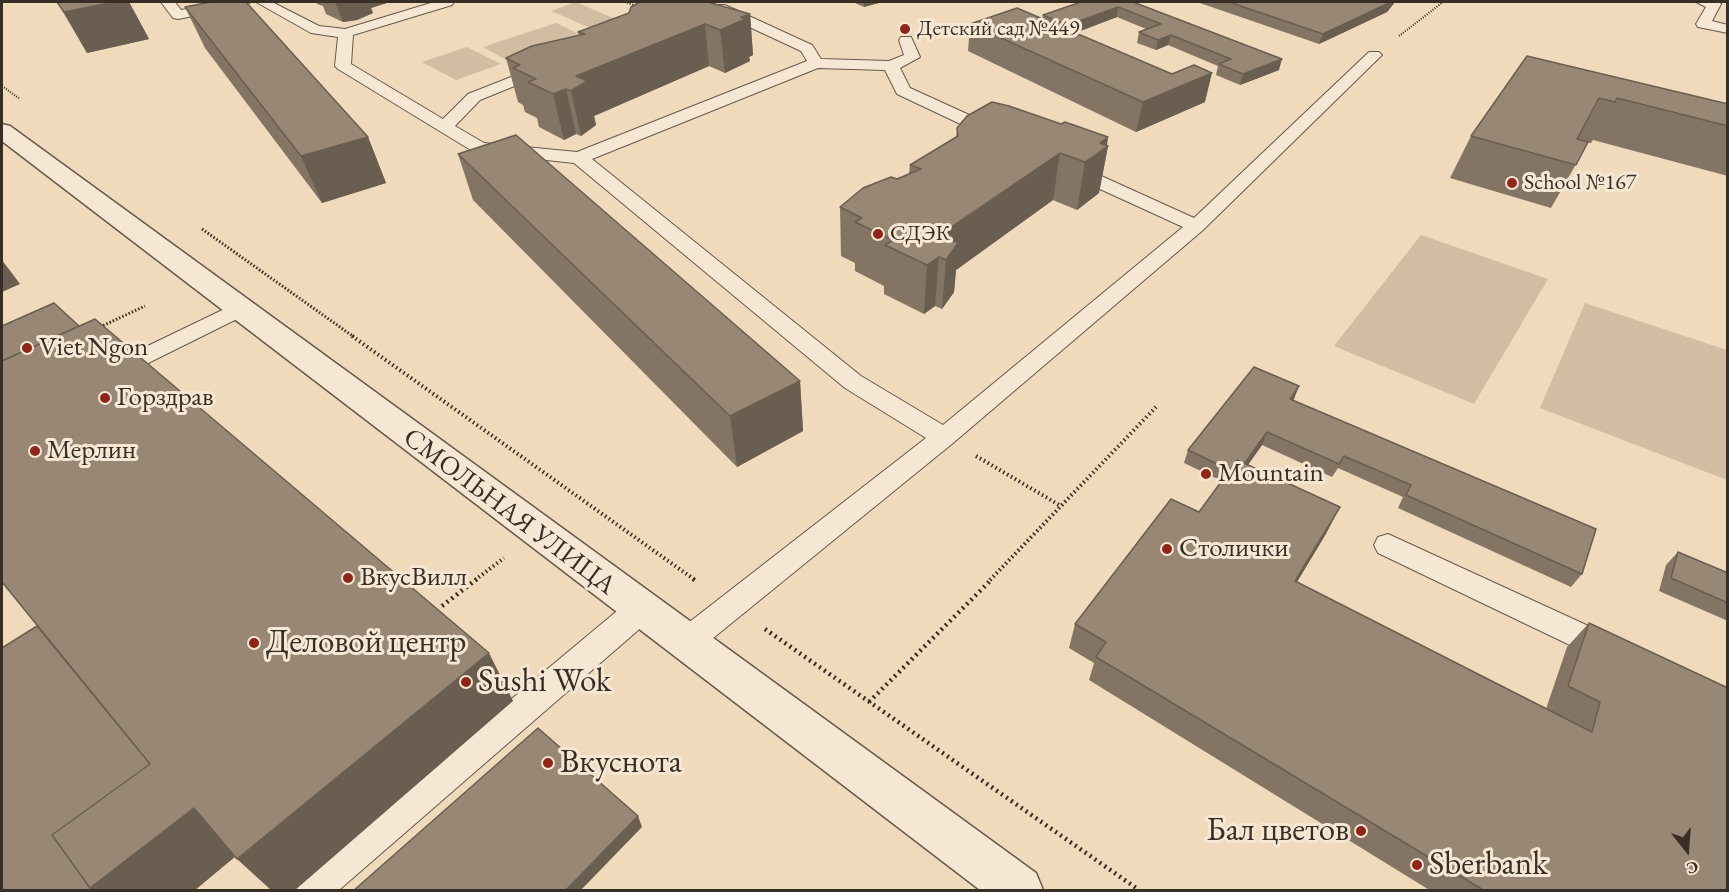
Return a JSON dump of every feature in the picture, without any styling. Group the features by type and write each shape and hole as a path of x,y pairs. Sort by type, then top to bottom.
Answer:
{"street":[{"name":"СМОЛЬНАЯ УЛИЦА","path":"2,131 1019,891"}],"lane":[{"path":"168,2 177,15 244,2"},
{"path":"263,2 316,30 345,33 447,2"},
{"path":"1703,2 1714,4 1703,24 1728,29"},
{"path":"670,20 685,14 722,8 807,48 816,63"},
{"path":"345,33 343,66 480,148 579,158 816,63 891,66 912,57 906,40"},
{"path":"686,644 944,437 1196,226 1374,56"},
{"path":"445,128 474,97 561,63"},
{"path":"891,66 903,91 1011,141"},
{"path":"579,158 853,382 944,437"},
{"path":"1055,161 1196,226"},
{"path":"91,382 239,309"},
{"path":"1388,545 1632,661"},
{"path":"310,891 640,610"}],"path":[{"path":"625,2 670,20"},
{"path":"1374,56 1443,2"},
{"path":"2,86 21,100"},
{"path":"195,224 732,606 1139,891"},
{"path":"94,329 146,306"},
{"path":"869,702 1156,407"},
{"path":"944,437 1061,506"}],"shaded area":[{"path":"576,2 622,22 597,31 551,11"},
{"path":"556,23 581,35 508,61 483,47"},
{"path":"467,47 501,64 456,80 422,62"},
{"path":"1421,235 1548,279 1474,404 1334,346"},
{"path":"1585,303 1727,350 1727,480 1540,408"}],"building":[{"path":"57,2 115,2 64,12"},
{"path":"211,2 246,2 368,137 301,156 185,7"},
{"path":"640,2 708,2 750,14 741,17 746,19 720,30 705,24 576,76 587,81 571,91 566,89 553,94 528,82 536,79 513,68 520,65 506,58 532,46 585,34 578,32 629,13 631,7"},
{"path":"1081,2 1133,2 1282,59 1243,74 1219,64 1231,59 1171,35 1158,40 1139,32 1161,24 1118,7 1068,25 1043,15"},
{"path":"1229,2 1391,2 1323,34"},
{"path":"1017,8 1172,74 1194,65 1212,73 1143,102 970,24"},
{"path":"1527,56 1728,104 1728,126 1617,98 1615,102 1599,98 1577,139 1588,142 1576,165 1471,136"},
{"path":"992,102 1061,124 1065,122 1108,137 1100,143 1108,146 1085,162 1060,153 941,234 958,243 946,260 939,257 927,265 885,245 893,240 855,222 862,218 840,207 863,188 891,177 897,179 921,169 910,165 958,136 957,128 967,116"},
{"path":"516,135 800,381 730,416 458,154"},
{"path":"54,303 79,326 2,361 2,326"},
{"name":"Деловой центр","path":"95,319 489,653 237,859 194,808 90,888 52,835 150,764 2,582 2,361"},
{"path":"1254,367 1299,386 1290,399 1596,529 1582,574 1406,495 1411,485 1344,456 1339,464 1267,432 1245,463 1237,460 1230,470 1188,450"},
{"path":"1237,460 1340,507 1295,581 1592,732 1600,702 1568,686 1589,623 1728,688 1728,891 1485,891 1096,657 1106,642 1075,624 1171,499 1199,512"},
{"path":"1678,552 1728,573 1728,603 1671,578"},
{"path":"37,626 150,764 52,835 94,891 2,891 2,648"},
{"path":"538,728 638,816 565,891 353,891"}],"place":[{"name":"Детский сад №449","path":"905,29"},
{"name":"School №167","path":"1512,183"},
{"name":"СДЭК","path":"878,234"},
{"name":"Viet Ngon","path":"27,348"},
{"name":"Горздрав","path":"105,398"},
{"name":"Мерлин","path":"35,451"},
{"name":"Mountain","path":"1206,474"},
{"name":"Столички","path":"1167,549"},
{"name":"ВкусВилл","path":"348,578"},
{"name":"Деловой центр","path":"254,643"},
{"name":"Sushi Wok","path":"466,682"},
{"name":"Вкуснота","path":"548,763"},
{"name":"Бал цветов","path":"1361,831"},
{"name":"Sberbank","path":"1417,865"}]}
